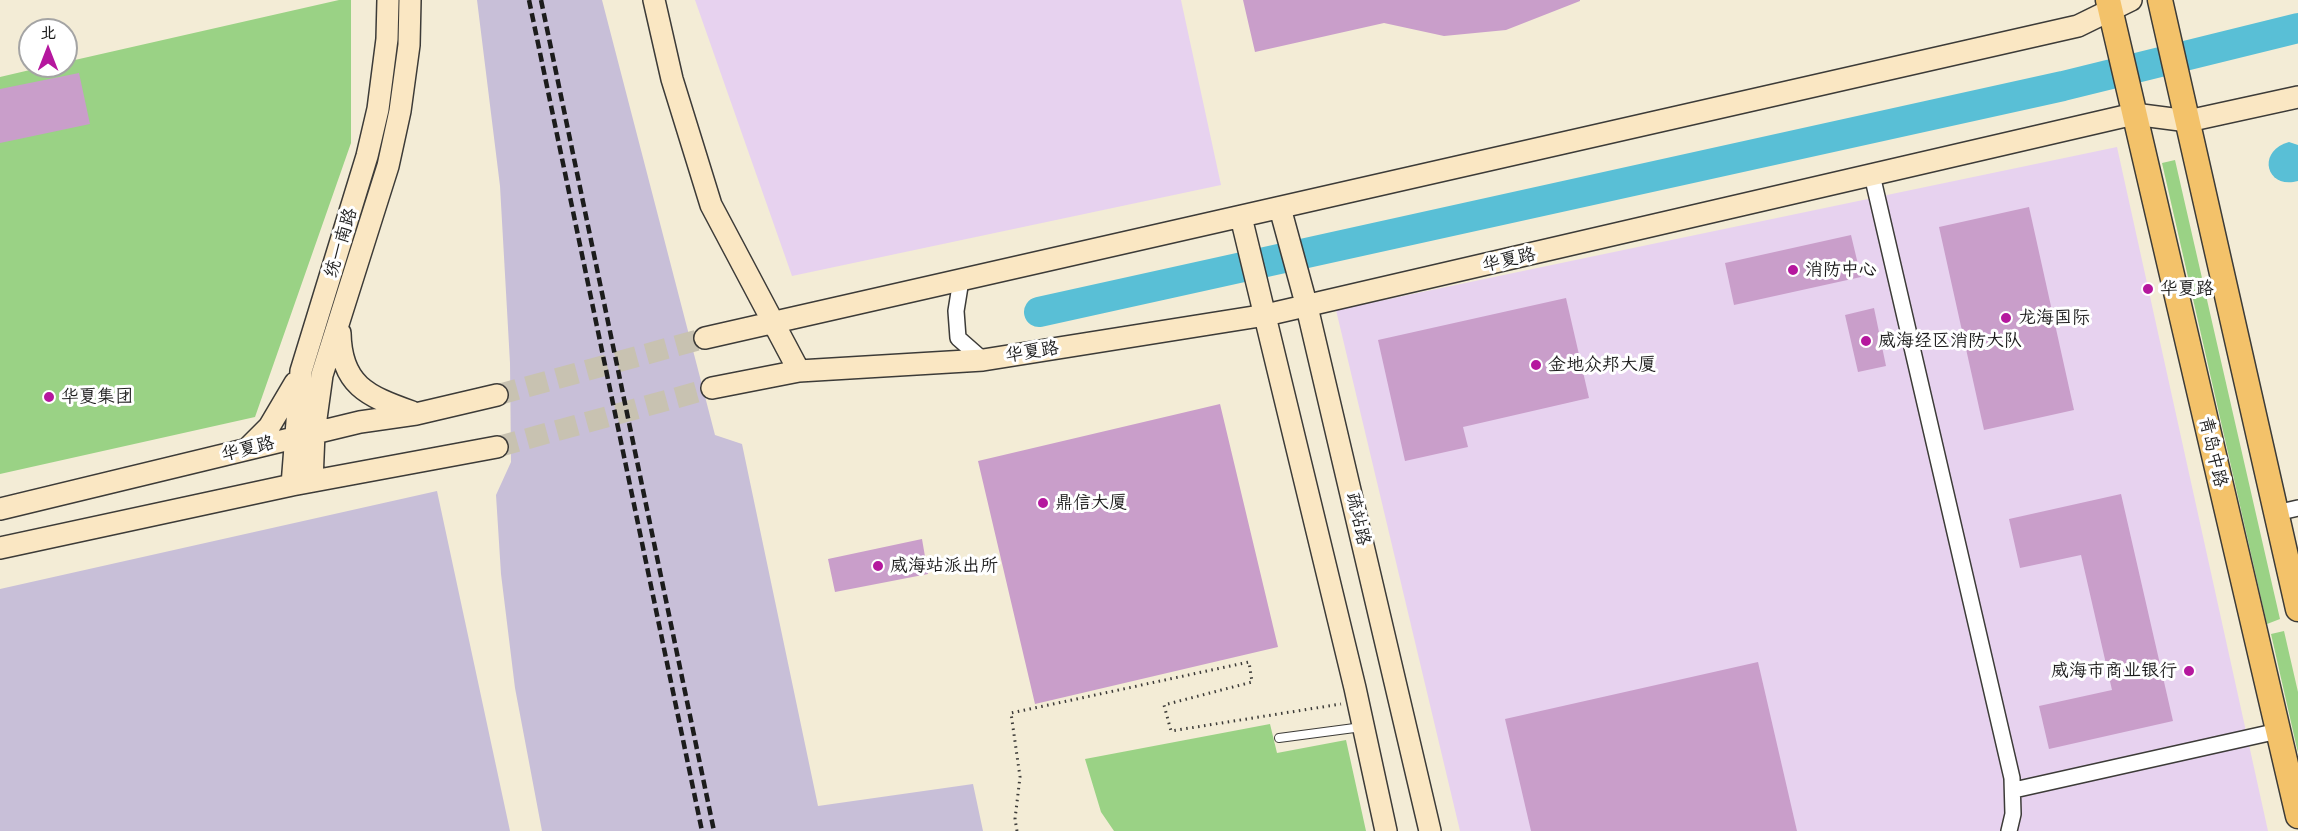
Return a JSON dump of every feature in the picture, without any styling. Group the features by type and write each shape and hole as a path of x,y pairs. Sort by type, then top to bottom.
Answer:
{"main road":[{"name":"统一南路","path":"302,483 304,436 301,371 368,156 378,109 387,39 388,0"},
{"name":"统一南路","path":"304,436 388,166 398,122 409,45 410,0"},
{"path":"654,0 672,79 711,205 799,371"},
{"path":"2160,0 2188,121 2287,510 2298,609"},
{"path":"705,338 773,325 960,280 1243,225 2078,26 2117,4"},
{"name":"青岛中路","path":"2117,4 2118,40 2134,114 2298,816"},
{"name":"华夏路","path":"712,388 799,371 983,360 1264,308 1872,175 2134,114 2188,121 2298,96"},
{"name":"疏站路","path":"1282,215 1305,298 1430,831"},
{"path":"1243,225 1358,701 1386,831"},
{"path":"339,320 340,354 350,377 361,389 381,401 416,414"},
{"path":"246,450 269,427 283,408 301,371"},
{"name":"华夏路","path":"0,509 360,422 416,414 497,395"},
{"path":"0,548 302,483 497,447"}],"street":[{"path":"1872,175 2014,790 2013,814 2009,831"},
{"path":"960,280 956,311 958,338 983,360"},
{"path":"2014,790 2278,731"}],"lane":[{"path":"1279,738 1363,727"}],"path":[{"path":"1017,831 1014,819 1020,777 1011,713 1250,662 1252,682 1164,705 1171,731 1358,701"}],"shaded area":[{"path":"477,0 602,0 715,435 742,444 818,806 973,784 983,831 542,831 515,688 501,574 496,495 511,462 510,363 500,186"},
{"path":"695,0 1181,0 1221,185 792,276"},
{"path":"2117,147 2268,831 1460,831 1336,310"},
{"path":"437,491 510,831 0,831 0,589"}],"green space":[{"path":"339,0 351,0 351,143 255,417 0,474 0,77 18,73 18,78 78,78 78,59"},
{"path":"2175,160 2280,619 2267,624 2162,163"},
{"path":"2284,631 2298,692 2298,753 2271,634"},
{"path":"1270,724 1277,753 1346,740 1366,831 1114,831 1101,812 1085,759"}],"water":[{"path":"2289,142 2298,145 2298,181 2287,182 2278,180 2272,175 2269,161 2272,153"}],"building":[{"path":"1243,0 1580,1 1506,30 1444,36 1384,23 1255,52"},
{"path":"78,73 90,124 0,143 0,89 54,78 78,78"},
{"name":"龙海国际","path":"2029,207 2074,410 1984,430 1939,227"},
{"name":"消防中心","path":"1851,235 1861,277 1734,305 1725,263"},
{"path":"1566,298 1589,398 1463,427 1468,447 1405,461 1378,340"},
{"name":"威海经区消防大队","path":"1874,308 1886,366 1858,372 1845,315"},
{"path":"1220,404 1278,647 1035,704 978,461"},
{"path":"2121,494 2173,721 2049,749 2039,706 2112,690 2081,555 2020,568 2009,519"},
{"name":"威海站派出所","path":"922,539 928,574 835,592 828,559"},
{"path":"1758,662 1797,831 1531,831 1505,719"}],"waterway":[{"path":"1039,312 2063,86 2298,28"}],"tunnel":[{"path":"497,395 705,338"},
{"path":"497,447 712,388"}],"railway":[{"path":"529,0 702,831"},
{"path":"541,0 714,831"}],"place":[{"name":"消防中心","path":"1793,270"},
{"name":"华夏路","path":"2148,289"},
{"name":"龙海国际","path":"2006,318"},
{"name":"威海经区消防大队","path":"1866,341"},
{"name":"金地众邦大厦","path":"1536,365"},
{"name":"华夏集团","path":"49,397"},
{"name":"鼎信大厦","path":"1043,503"},
{"name":"威海站派出所","path":"878,566"},
{"name":"威海市商业银行","path":"2189,671"}]}
